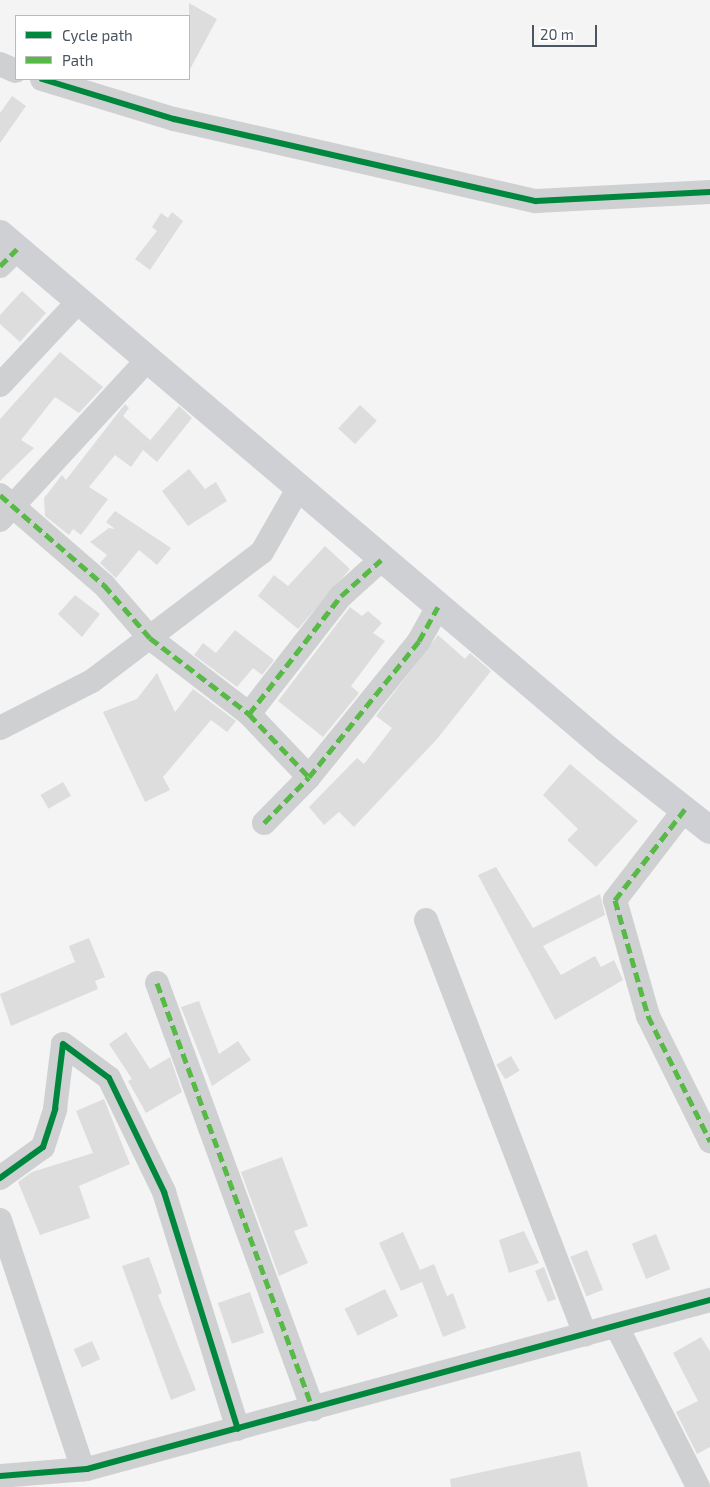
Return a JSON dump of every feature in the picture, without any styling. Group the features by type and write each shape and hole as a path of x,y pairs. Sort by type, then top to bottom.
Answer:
{"main road":[{"path":"6,250 77,303 381,560 710,830"}],"street":[{"path":"0,64 15,71"},
{"path":"45,80 174,119 536,202 710,192"},
{"path":"0,385 77,303"},
{"path":"146,361 5,507 104,585 150,638 249,714 309,777"},
{"path":"0,728 92,681 262,552 298,490"},
{"path":"249,714 342,596 381,560"},
{"path":"264,823 309,777 419,640 438,607"},
{"path":"684,810 615,900 648,1016 710,1141"},
{"path":"426,920 585,1335"},
{"path":"157,983 312,1409"},
{"path":"0,1178 42,1147 55,1109 63,1044 109,1078 164,1192 238,1429"},
{"path":"0,1220 83,1470"},
{"path":"0,1476 83,1470 710,1300"},
{"path":"617,1326 698,1487"}],"building":[{"path":"189,3 217,19 190,69 190,15"},
{"path":"12,96 26,106 0,143 0,113"},
{"path":"172,212 183,221 150,270 135,259 157,231 152,227 161,213 168,218"},
{"path":"22,291 46,313 20,342 0,324 0,315"},
{"path":"60,352 103,387 79,413 55,397 21,440 34,448 0,481 0,419"},
{"path":"125,404 129,408 123,416 150,440 148,443 179,406 192,418 157,462 143,450 131,467 115,455 89,487 108,499 81,535 73,529 69,535 45,516 44,498 62,475 66,480"},
{"path":"360,405 377,421 355,444 338,428"},
{"path":"189,469 205,489 216,482 227,501 188,526 162,491"},
{"path":"115,511 171,548 157,565 139,550 116,578 100,563 107,555 90,542 109,528 115,529 106,522"},
{"path":"325,546 350,569 298,629 258,596 274,575 288,586"},
{"path":"75,595 100,614 82,637 58,614"},
{"path":"350,607 362,616 368,611 382,623 373,633 385,641 351,686 359,693 323,737 278,701"},
{"path":"235,630 274,660 262,675 253,668 237,687 194,655 203,643 216,653"},
{"path":"438,635 465,659 470,653 491,671 437,739 354,827 339,812 324,825 309,807 357,758 364,764 392,728 376,716"},
{"path":"157,673 175,712 193,689 236,721 227,732 211,720 163,777 170,790 145,802 103,712 137,699"},
{"path":"570,764 638,821 596,867 567,840 578,829 543,795"},
{"path":"63,782 71,796 48,809 40,795"},
{"path":"496,867 533,928 600,894 605,915 543,946 561,975 595,956 601,967 614,960 623,980 555,1020 478,875"},
{"path":"89,938 105,977 95,981 98,989 11,1026 0,994 75,962 69,946"},
{"path":"199,1001 219,1054 238,1041 251,1060 212,1086 181,1007"},
{"path":"126,1032 150,1069 170,1057 182,1092 146,1113 128,1081 132,1079 109,1044"},
{"path":"511,1056 520,1071 505,1079 496,1065"},
{"path":"104,1099 130,1164 79,1186 90,1218 40,1235 18,1182 32,1172 93,1153 76,1111"},
{"path":"282,1157 308,1226 294,1231 308,1263 279,1276 241,1172"},
{"path":"524,1231 539,1263 509,1273 499,1240"},
{"path":"403,1232 420,1270 434,1264 447,1296 453,1293 466,1328 443,1337 422,1282 401,1291 379,1243"},
{"path":"656,1234 670,1269 646,1279 632,1244"},
{"path":"587,1250 603,1290 586,1297 570,1257"},
{"path":"149,1257 162,1293 158,1295 196,1390 171,1400 122,1266"},
{"path":"544,1267 556,1299 548,1302 535,1271"},
{"path":"385,1289 398,1316 358,1336 345,1309"},
{"path":"250,1292 264,1333 232,1344 218,1303"},
{"path":"701,1337 710,1351 710,1447 697,1454 676,1412 698,1401 673,1353"},
{"path":"92,1341 100,1359 82,1367 74,1349"},
{"path":"580,1451 588,1487 451,1487 450,1479"}],"marked path":[{"path":"0,266 17,249"},
{"path":"0,495 104,585 150,638 249,714 341,596 381,560"},
{"path":"249,714 309,777 419,641 438,607"},
{"path":"264,823 309,777"},
{"path":"685,809 615,900 648,1016 710,1141"},
{"path":"157,983 313,1409"}],"cycle path":[{"path":"45,80 174,119 536,201 710,192"},
{"path":"0,1178 43,1147 55,1109 63,1044 109,1078 164,1192 238,1429"},
{"path":"0,1476 87,1469 710,1300"}]}
